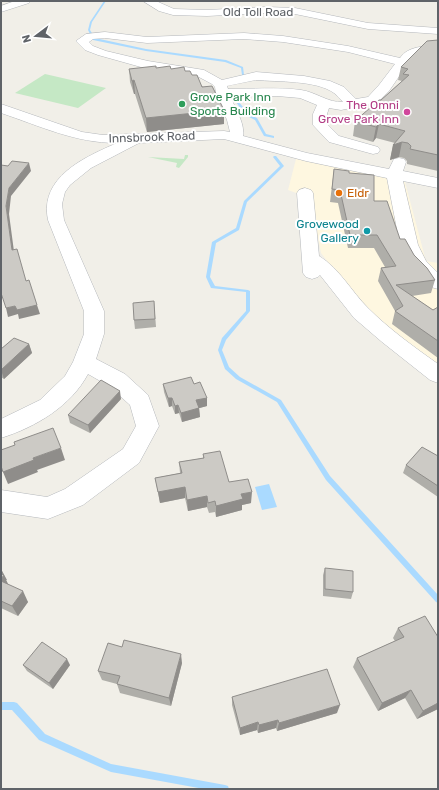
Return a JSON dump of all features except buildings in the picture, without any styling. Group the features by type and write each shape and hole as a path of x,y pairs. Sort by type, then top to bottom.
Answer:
{"street":[{"path":"1,9 25,1"},
{"name":"Old Toll Road","path":"148,1 173,12 207,13 266,10 295,11 368,26 417,30"},
{"path":"233,36 257,28 269,27"},
{"path":"370,38 417,30 438,31"},
{"path":"399,67 348,49 329,52 283,39 233,36 164,40 93,36 82,41 88,48 148,65 200,73 225,86 251,92 302,94 324,103 341,106 372,100 399,67 408,56 422,49 438,49"},
{"path":"329,52 329,45 353,41 337,36"},
{"path":"381,69 399,67"},
{"path":"225,86 256,76 304,80 326,84 339,90 353,104"},
{"path":"225,86 237,130 236,138"},
{"path":"339,90 354,87"},
{"path":"324,103 320,114 320,125 334,139 373,150"},
{"name":"Innsbrook Road","path":"1,108 80,136 103,139 138,139 224,135 306,157 397,168 438,183"},
{"path":"1,429 48,406 73,382 84,362 94,334 94,311 56,220 53,205 58,192 66,180 89,162 138,139"},
{"path":"397,168 409,245 418,264 436,280"},
{"path":"305,193 311,267 321,264 359,311 382,333 438,375"},
{"path":"1,501 48,508 74,497 131,456 148,426 140,402 117,380 84,362"}],"shaded area":[{"path":"296,159 405,182 426,261 438,263 438,364 386,326 348,289 321,253 310,198 288,190"}],"green space":[{"path":"45,74 106,88 78,108 15,93"},
{"path":"185,155 188,155 188,157 179,168 176,167 177,163 148,157 184,159"}],"water":[{"path":"269,484 277,507 262,510 255,487"}],"waterway":[{"path":"105,1 91,22 89,30 94,39 146,50 226,61 242,68 243,75 238,78"},
{"path":"237,102 242,108 247,109 250,116 256,119 265,135 273,137"},
{"path":"275,157 282,166 245,202 238,229 214,242 208,277 213,287 248,291 248,311 224,339 220,350 227,368 238,378 279,401 328,478 438,600"},
{"path":"1,706 14,706 42,737 111,768 225,789"}],"place":[{"name":"Grove Park Inn Sports Building","path":"182,104"},
{"name":"The Omni Grove Park Inn","path":"407,112"},
{"name":"Eldr","path":"339,193"},
{"name":"Grovewood Gallery","path":"367,231"}]}
